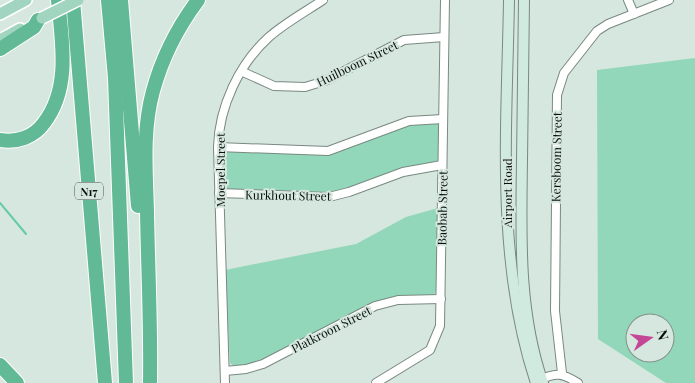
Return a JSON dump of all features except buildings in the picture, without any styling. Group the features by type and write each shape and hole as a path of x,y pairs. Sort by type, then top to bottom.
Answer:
{"highway":[{"path":"0,140 18,140 35,133 47,119 58,98 63,64 58,0"},
{"name":"N17","path":"73,0 105,383"},
{"name":"N17","path":"108,0 115,78 126,383"},
{"path":"121,0 146,308 149,383"},
{"path":"149,383 150,309 145,161 148,114 153,92 167,51 198,0"},
{"path":"0,49 34,27 40,19"},
{"path":"0,365 17,383"}],"main road":[{"path":"0,14 26,0"},
{"path":"0,40 78,0"},
{"name":"Airport Road","path":"509,0 507,238 518,324 538,382"},
{"name":"Airport Road","path":"524,0 521,241 523,287 538,382"}],"street":[{"name":"Moepel Street","path":"225,383 218,146 223,110 253,56 269,37 323,0"},
{"name":"Baobab Street","path":"376,383 430,350 440,326 445,0"},
{"path":"628,0 634,14"},
{"name":"Kersboom Street","path":"562,374 555,311 557,95 564,73 592,36 608,24 669,0"},
{"name":"Huilboom Street","path":"243,72 274,86 305,87 325,81 404,40 444,37"},
{"path":"218,146 328,151 409,121 443,119"},
{"name":"Kurkhout Street","path":"219,193 329,197 349,192 403,172 442,165"},
{"name":"Platkroon Street","path":"225,372 263,364 375,306 398,300 440,299"},
{"path":"538,382 562,374 578,383"}],"green space":[{"path":"695,58 695,383 666,383 635,363 675,363 675,313 625,313 625,356 598,339 597,70"},
{"path":"436,121 440,127 440,157 437,161 404,168 336,192 321,194 232,190 226,189 222,180 220,163 225,149 320,154 404,124"},
{"path":"438,208 438,288 434,295 404,296 262,362 235,367 230,363 225,270 356,244 406,217"}],"waterway":[{"path":"0,203 26,234"}]}
